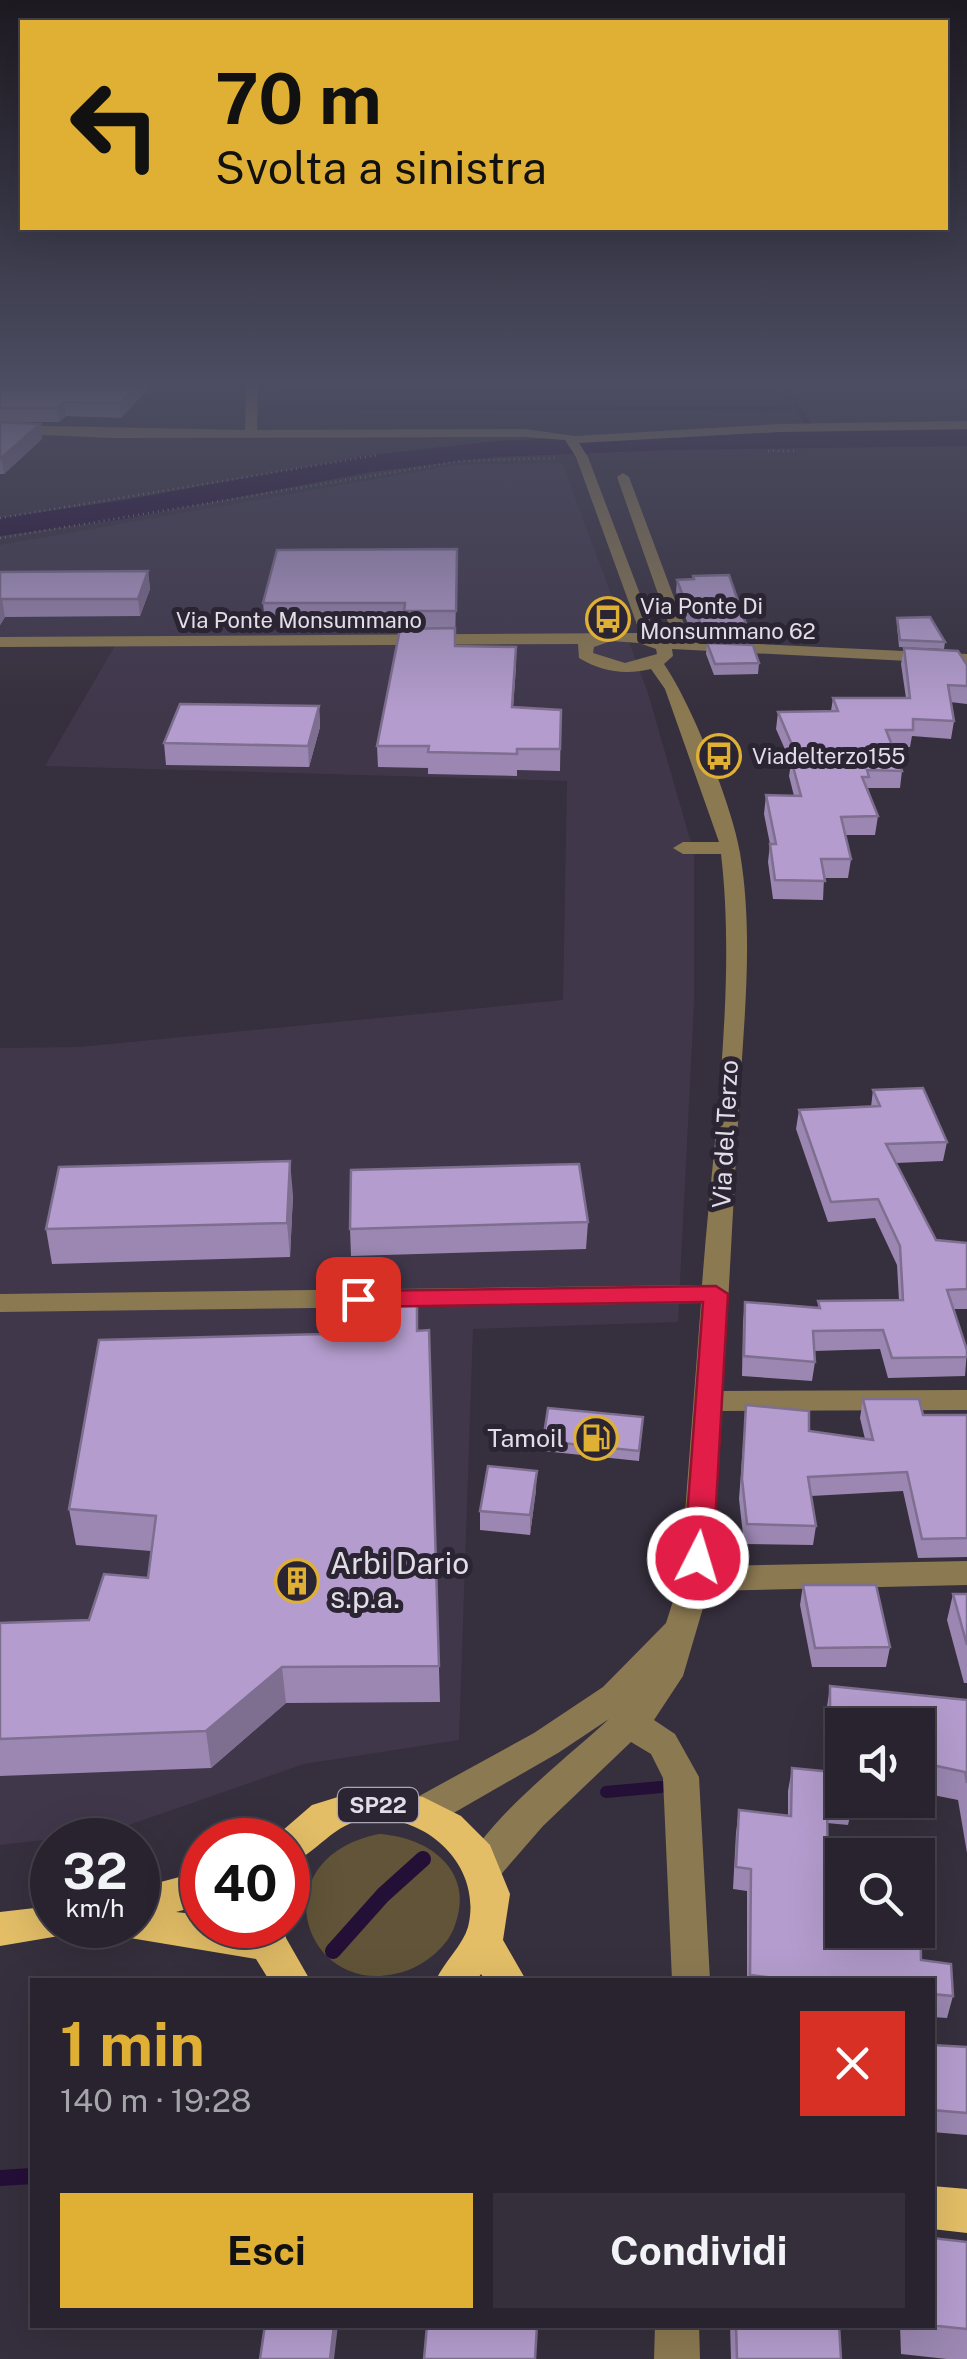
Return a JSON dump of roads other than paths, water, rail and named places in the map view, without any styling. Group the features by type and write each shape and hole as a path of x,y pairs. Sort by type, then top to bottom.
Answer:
{"main road":[{"name":"SP22","path":"310,1830 324,1818 357,1806 392,1804 424,1811 450,1824 470,1844 484,1867"},
{"path":"456,1978 483,1943 490,1918 491,1892 484,1867"},
{"path":"0,1929 30,1926"},
{"path":"483,1943 506,1978"},
{"path":"274,1948 291,1978"},
{"path":"935,2207 967,2210"}],"street":[{"path":"595,492 640,607"},
{"path":"628,492 669,604 688,640 687,646"},
{"path":"617,636 640,607 669,604"},
{"name":"Via del Terzo","path":"484,1867 530,1814 644,1708 666,1676 696,1579 735,992 736,888 730,848 640,607"},
{"name":"Via Ponte Monsummano","path":"0,642 522,641 617,636 657,651"},
{"path":"585,655 584,648 598,638"},
{"path":"522,641 618,667 676,699"},
{"path":"618,667 657,651 687,646 725,650"},
{"path":"657,651 967,659"},
{"path":"682,848 730,848"},
{"path":"0,1303 716,1294"},
{"path":"709,1401 967,1400"},
{"path":"696,1579 967,1573"},
{"path":"424,1811 521,1758 616,1696 681,1628"},
{"path":"629,1722 663,1744 681,1777 692,1978"},
{"path":"677,2359 678,2328"}],"waterway":[{"path":"0,527 213,492"},
{"path":"606,1792 661,1787"},
{"path":"333,1951 383,1895 423,1859"},
{"path":"0,2178 30,2176"}],"place":[{"name":"Via Ponte Di Monsummano 62","path":"608,619"},
{"name":"Viadelterzo155","path":"719,756"},
{"name":"Tamoil","path":"596,1438"},
{"name":"Arbi Dario s.p.a.","path":"297,1581"}]}
